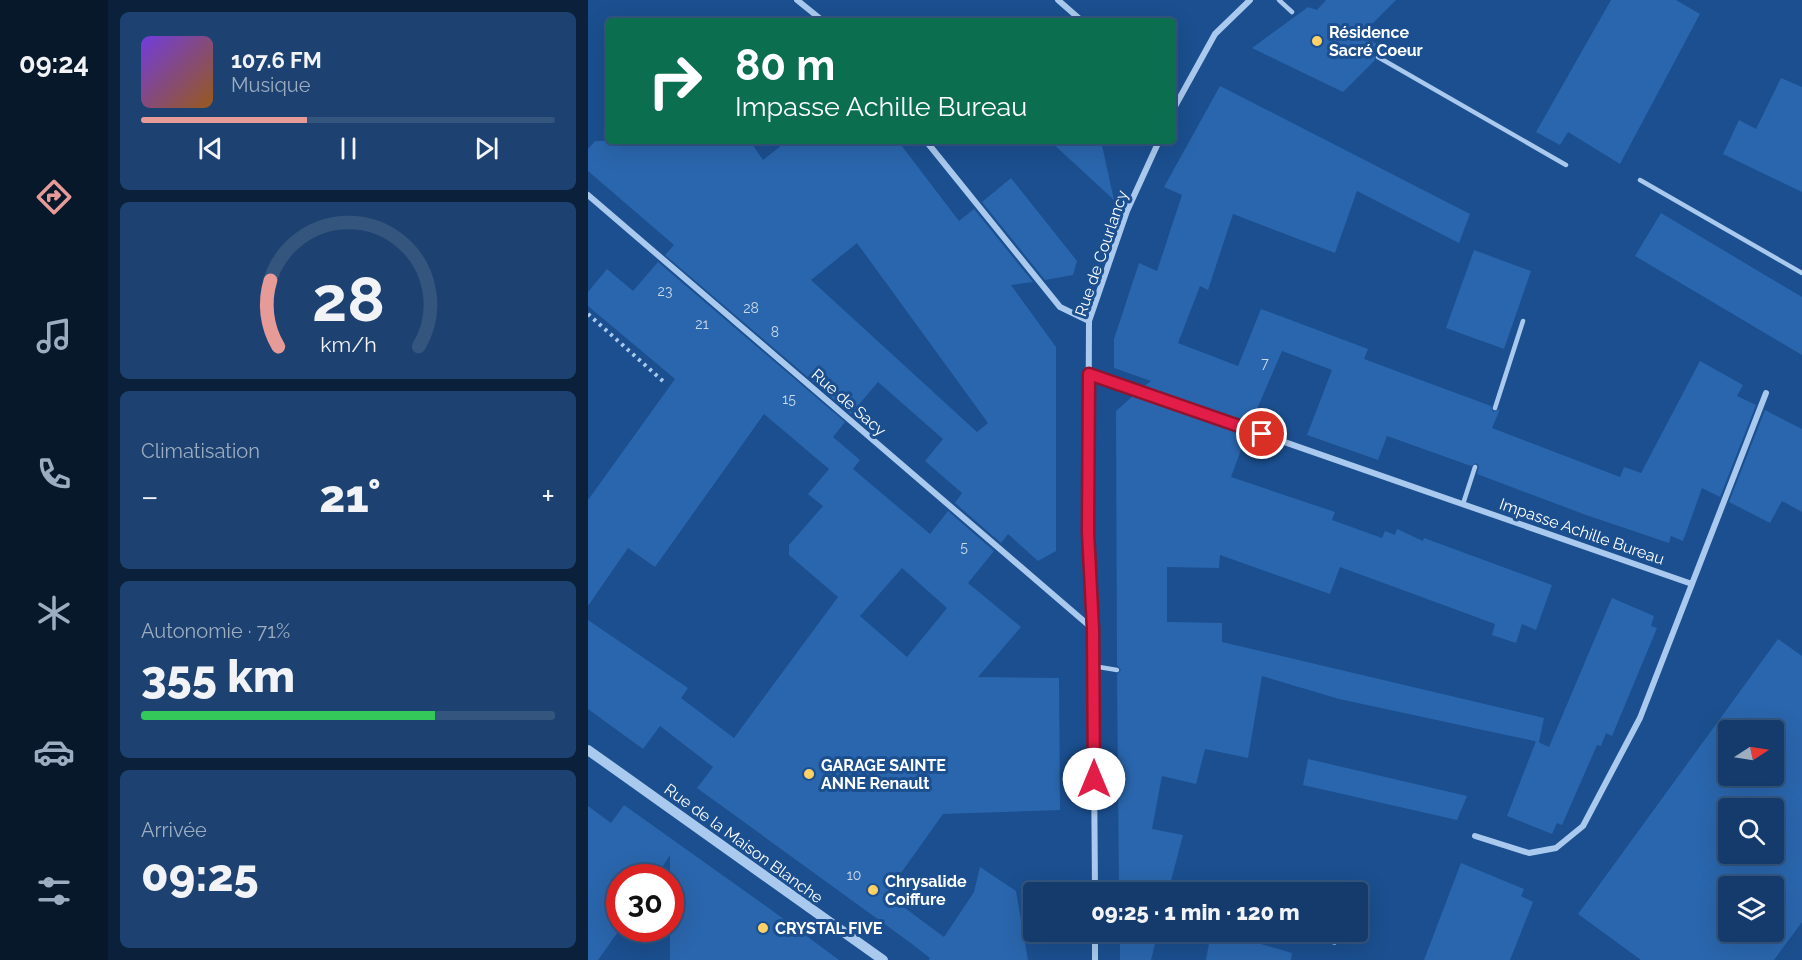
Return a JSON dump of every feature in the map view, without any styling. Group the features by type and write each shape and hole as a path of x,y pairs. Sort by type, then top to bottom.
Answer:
{"street":[{"path":"797,0 819,18"},
{"path":"1058,0 1079,18"},
{"path":"1176,102 1215,34 1250,0"},
{"path":"928,144 1060,307 1089,321"},
{"name":"Rue de Courlancy","path":"1095,882 1093,629 1088,532 1089,321 1127,211 1158,144"},
{"name":"Rue de Sacy","path":"588,195 1093,629"},
{"name":"Impasse Achille Bureau","path":"1089,374 1692,584"},
{"path":"1475,836 1529,853 1556,848 1583,826 1640,718 1766,393"},
{"name":"Rue de la Maison Blanche","path":"588,750 883,960"},
{"path":"1095,942 1095,960"}],"lane":[{"path":"1279,0 1292,12"},
{"path":"1378,57 1566,165"},
{"path":"1640,180 1802,273"},
{"path":"1495,408 1524,321"},
{"path":"1463,504 1475,467"},
{"path":"1093,666 1117,670"}],"path":[{"path":"588,314 664,383"}],"building":[{"name":"Résidence Sacré Coeur","path":"1326,0 1396,0 1361,35 1386,49 1374,54 1375,60 1343,92 1252,48 1308,7 1317,10"},
{"path":"1611,0 1676,0 1700,14 1620,164 1568,132 1560,145 1536,132"},
{"path":"1781,78 1802,87 1802,192 1723,154 1739,120 1756,129"},
{"path":"1220,86 1470,214 1459,243 1357,191 1335,253 1233,214 1208,290 1200,286 1178,343 1238,366 1261,309 1368,349 1364,359 1491,406 1493,412 1500,409 1492,428 1620,477 1624,467 1641,473 1700,361 1743,385 1737,396 1756,405 1720,497 1702,488 1683,541 1671,536 1669,543 1586,515 1477,474 1479,467 1477,463 1471,466 1387,436 1378,460 1307,435 1332,370 1282,351 1250,425 1143,387 1151,381 1114,368 1114,339 1139,263 1157,271 1182,195 1164,187"},
{"path":"595,141 606,141 606,144 752,144 763,160 783,144 900,144 959,221 974,209 1033,282 1011,285 1056,347 1056,551 1038,561 1008,534 1001,543 955,503 962,493 925,461 943,439 878,382 851,414 665,255 674,245 588,171 588,149","holes":["857,243 988,423 977,432 811,280"]},
{"path":"1053,144 1102,144 1114,200"},
{"path":"1011,178 1077,261 1073,275 1045,280 982,202"},
{"path":"1661,213 1802,297 1802,355 1635,256"},
{"path":"1474,250 1531,271 1504,349 1446,328"},
{"path":"658,262 845,422 833,437 860,460 853,469 930,534 948,511 994,551 968,583 1021,627 978,677 1059,678 1060,810 943,814 886,894 944,937 974,892 980,867 1016,891 1023,942 1025,942 1028,960 929,960 930,958 912,944 697,788 713,767 660,726 643,749 588,709 588,620 688,688 681,698 734,738 838,597 789,555 789,545 823,506 808,494 829,469 764,414 655,567 628,548 588,606 588,500 675,379 588,306 588,292 607,269 633,291","holes":["902,568 947,608 907,657 860,616"]},
{"path":"1134,395 1247,434 1231,477 1335,512 1332,520 1382,538 1385,531 1395,535 1397,529 1423,541 1424,538 1552,585 1536,630 1522,624 1516,643 1492,635 1495,624 1340,567 1330,594 1220,555 1219,568 1167,567 1167,622 1222,623 1222,642 1544,718 1539,742 1339,699 1262,676 1248,758 1205,749 1196,784 1162,776 1152,829 1183,835 1171,882 1119,882 1117,674 1121,670 1117,665 1116,411"},
{"path":"1765,410 1802,429 1802,512 1782,501 1770,523 1729,502"},
{"path":"1612,598 1654,616 1651,626 1657,628 1612,736 1606,733 1601,746 1597,745 1562,825 1557,823 1552,834 1507,816 1536,741 1549,747"},
{"path":"1778,639 1802,656 1802,922 1774,960 1641,960 1578,914 1718,722 1718,786 1784,786 1784,720 1719,720"},
{"path":"1308,759 1467,796 1457,820 1303,785"},
{"path":"624,805 839,960 670,960 670,942 684,942 684,864 670,864 670,855 664,864 606,864 606,942 611,942 598,960 588,960 588,806 611,823"},
{"path":"1461,863 1524,889 1521,896 1533,902 1510,960 1424,960"},
{"path":"1120,942 1156,942 1151,960 1120,960"},
{"path":"1209,942 1254,942 1292,953 1291,960 1206,960"}],"place":[{"name":"Résidence Sacré Coeur","path":"1317,41"},
{"name":"GARAGE SAINTE ANNE Renault","path":"809,774"},
{"name":"Chrysalide Coiffure","path":"873,890"},
{"name":"CRYSTAL FIVE","path":"763,928"}],"route":[{"path":"1094,779 1093,629 1088,532 1089,374 1262,434"}]}
